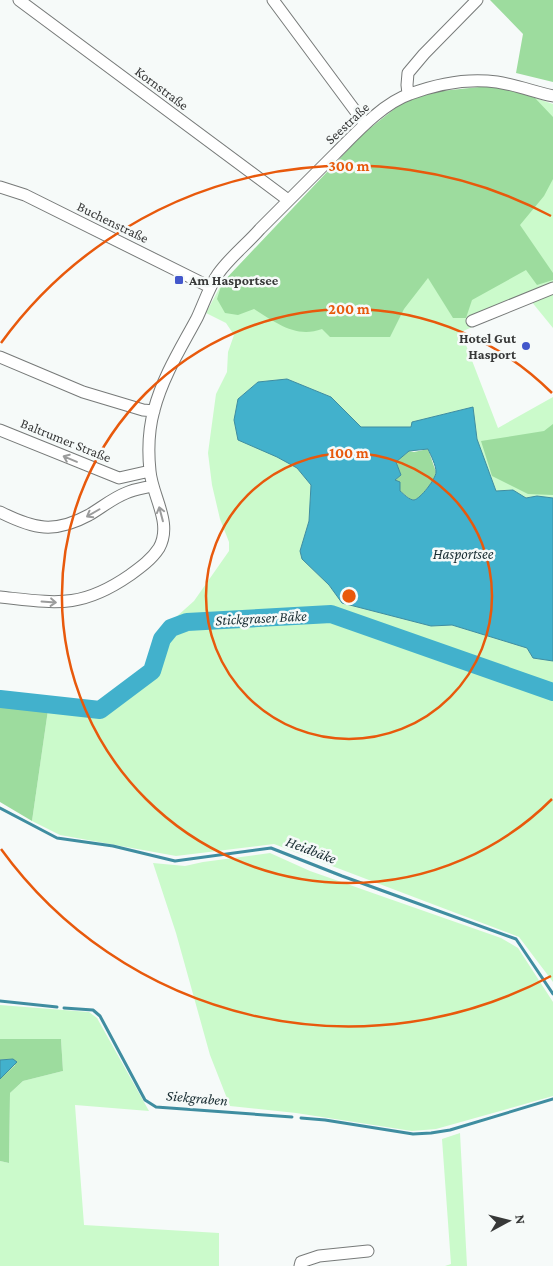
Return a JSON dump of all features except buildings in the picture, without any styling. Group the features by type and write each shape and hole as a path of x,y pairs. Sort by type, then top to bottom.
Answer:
{"street":[{"name":"Kornstraße","path":"18,0 288,200"},
{"path":"273,0 365,124"},
{"path":"408,94 408,73 477,0"},
{"name":"Seestraße","path":"210,287 219,273 288,200 365,124 408,94 441,85 472,81 498,82 553,96"},
{"name":"Buchenstraße","path":"0,187 25,195 210,287"},
{"path":"0,597 61,602 82,600 100,593 141,567 153,556 160,546 164,534 163,520 150,471 149,453 154,411 164,378 190,332 210,287"},
{"path":"472,321 553,288"},
{"path":"0,357 83,392 143,410 154,411"},
{"name":"Baltrumer Straße","path":"0,430 119,478 150,471"},
{"path":"0,512 32,526 51,528 70,524 88,516 126,493 154,489"},
{"path":"300,1266 301,1262 319,1256 368,1251"}],"green space":[{"path":"490,0 553,0 553,82 516,73 523,34"},
{"path":"498,85 553,104 553,328 531,301 461,332 498,428 553,397 553,498 537,496 526,498 513,490 496,491 477,439 472,407 412,422 412,427 361,427 331,397 287,379 258,382 238,399 277,457 297,468 311,485 309,521 300,551 302,559 329,585 342,603 431,626 452,625 527,648 533,658 553,661 553,689 490,662 331,608 197,618 180,622 175,618 194,601 229,551 229,542 220,519 212,485 208,453 216,394 227,372 228,352 234,335 226,323 206,313 222,283 364,133"},
{"path":"498,85 535,98 553,117 553,179 544,196 520,225 553,273 553,280 537,285 526,270 472,300 466,318 453,318 428,278 404,309 390,337 330,337 322,329 303,332 286,328 254,309 238,315 225,313 217,299 222,283 364,133 413,94"},
{"path":"553,424 553,495 528,494 492,476 481,441 544,431"},
{"path":"428,449 436,472 434,480 420,497 414,500 410,499 400,491 395,480 401,475 396,462 409,451 414,452"},
{"path":"327,618 553,700 553,982 519,937 274,844 176,856 60,835 32,821 48,710 100,713 153,676 169,637 182,627"},
{"path":"0,707 48,710 32,821 0,802"},
{"path":"270,853 310,871 501,938 518,948 553,1002 553,1096 436,1129 412,1131 296,1113 230,1106 210,1055 176,933 153,863 185,866"},
{"path":"0,1005 89,1012 97,1018 149,1111 75,1105 84,1225 219,1233 219,1266 0,1266 0,1161 9,1163 10,1093 23,1081 63,1071 61,1039 0,1039"},
{"path":"0,1039 61,1039 63,1071 23,1081 10,1093 9,1163 0,1161 0,1079 15,1065 13,1059 0,1060"},
{"path":"460,1133 467,1266 445,1266 451,1264 442,1139"}],"water":[{"name":"Hasportsee","path":"287,379 331,397 361,427 411,427 412,422 473,407 477,439 496,491 513,490 526,498 537,496 553,498 553,661 533,658 527,648 452,625 431,626 342,603 329,585 302,559 300,551 309,521 311,485 297,468 238,440 234,420 238,399 258,382","holes":["428,449 436,472 431,484 424,493 417,499 412,500 400,491 400,482 395,480 401,475 396,462 409,451"]},
{"path":"13,1059 17,1062 0,1079 0,1060"}],"waterway":[{"name":"Stickgraser Bäke","path":"0,699 100,710 152,671 162,639 171,628 187,622 331,614 553,692"},
{"name":"Heidbäke","path":"0,808 57,838 113,846 175,861 271,848 342,876 516,939 553,994"},
{"name":"Siekgraben","path":"0,1001 57,1007"},
{"name":"Siekgraben","path":"64,1008 93,1010 100,1016 145,1100 156,1107 292,1117"},
{"name":"Siekgraben","path":"301,1118 413,1134 431,1133 450,1130 553,1099"}],"place":[{"name":"Am Hasportsee","path":"179,280"},
{"name":"Hotel Gut Hasport","path":"526,346"}]}
